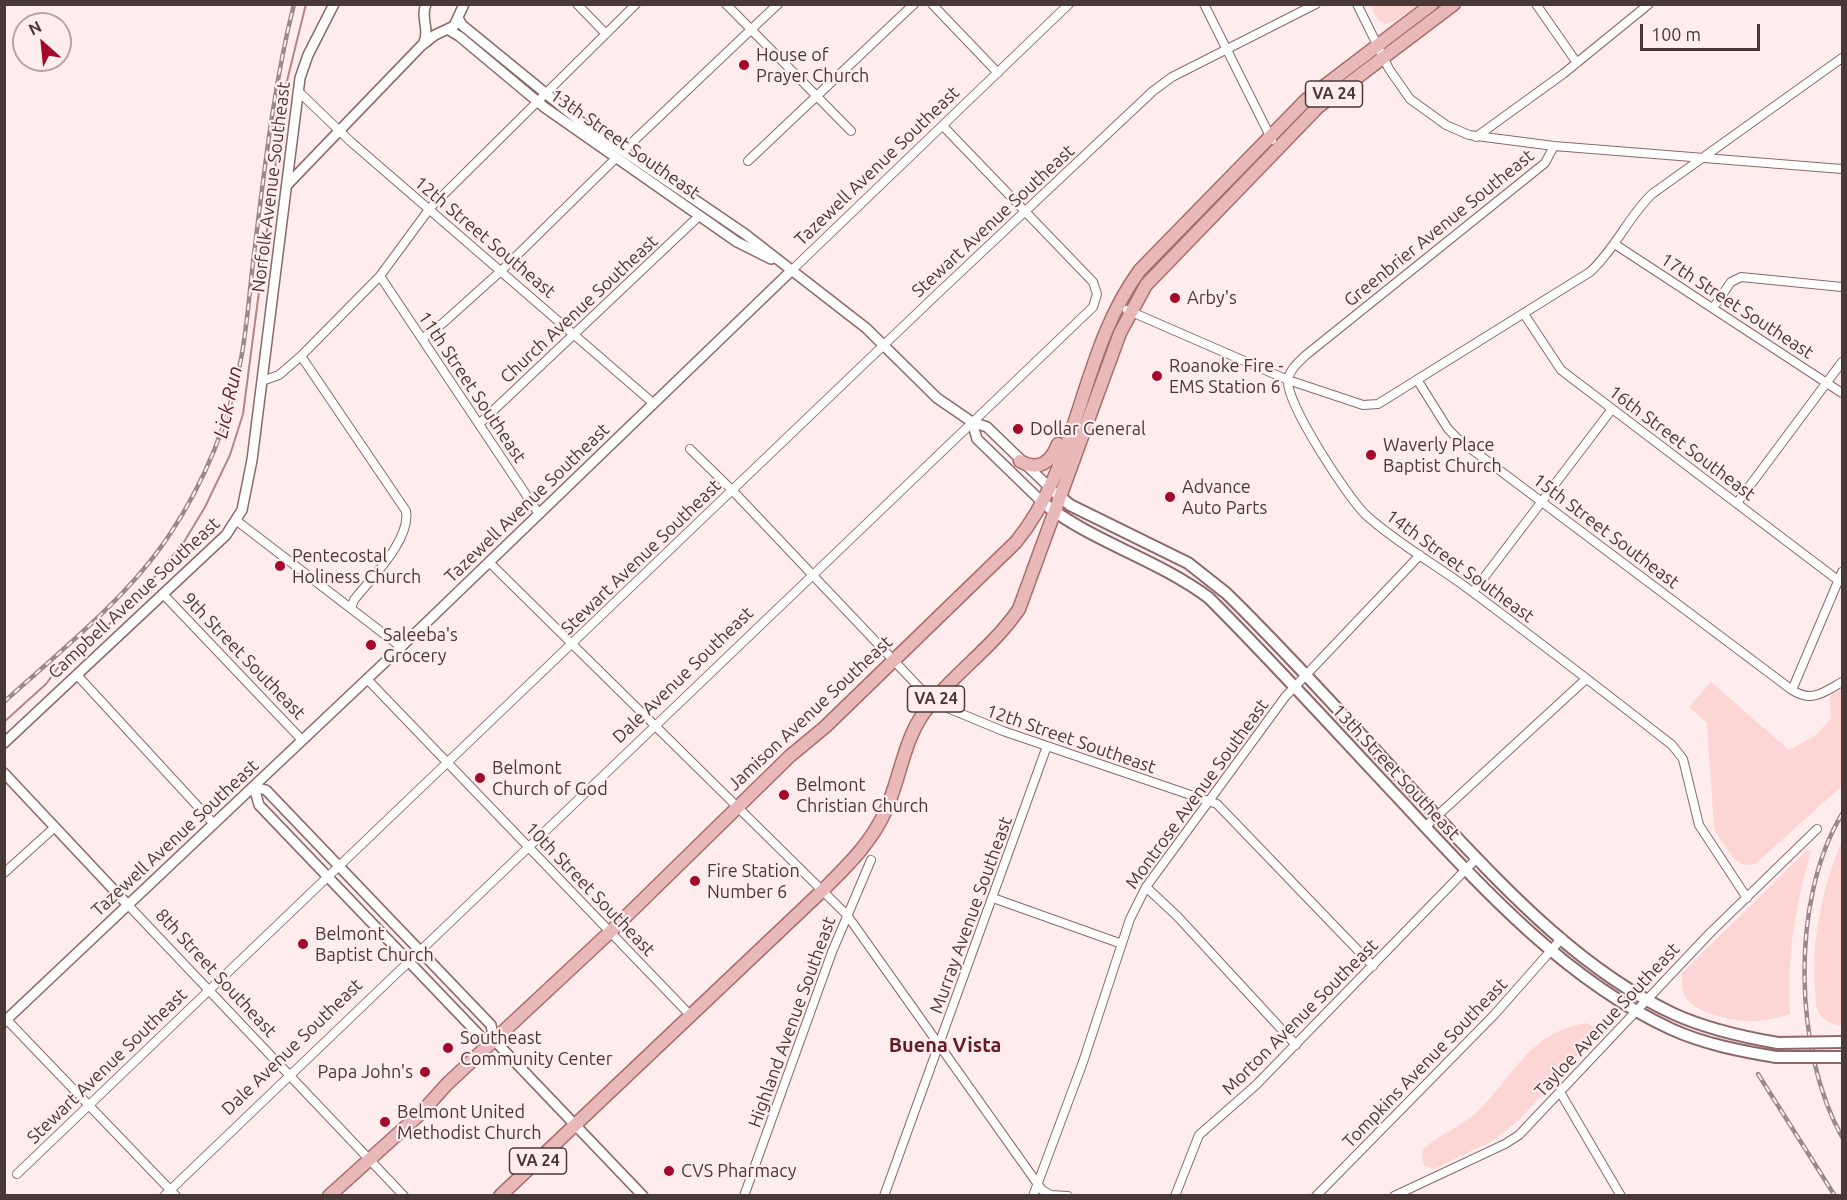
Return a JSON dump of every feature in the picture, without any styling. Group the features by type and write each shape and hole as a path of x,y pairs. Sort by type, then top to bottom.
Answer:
{"main road":[{"name":"VA 24","path":"1269,135 1306,100 1432,4"},
{"name":"VA 24","path":"500,1196 854,860 876,830 891,796 912,734 933,702 948,683 996,640 1019,609 1120,333 1130,312 1160,268 1318,107 1454,4"},
{"name":"Jamison Avenue Southeast","path":"329,1196 421,1113 447,1084 609,933 738,805 894,660 1016,542 1049,488 1117,306 1140,270 1269,135"},
{"path":"1020,461 1032,466 1047,462 1054,453 1062,431 1076,416"},
{"name":"13th Street Southeast","path":"1049,488 1070,505 1159,548 1204,574 1243,609 1476,859 1562,938 1624,987 1647,1000 1708,1027 1778,1043 1842,1042"},
{"name":"13th Street Southeast","path":"1042,502 1055,513 1189,582 1209,598 1465,870 1553,950 1636,1011 1694,1038 1723,1047 1776,1057 1842,1057"}],"street":[{"name":"Norfolk Avenue Southeast","path":"262,381 298,91 308,55 334,4"},
{"path":"417,4 425,14 427,34 421,46"},
{"path":"454,4 458,17"},
{"path":"288,184 421,46 445,32 458,17 464,4"},
{"path":"578,4 606,34"},
{"path":"262,381 279,375 301,356 380,276 430,208 636,4"},
{"path":"726,4 850,131"},
{"path":"422,339 502,270 619,154 778,4"},
{"path":"748,161 914,4"},
{"path":"932,4 998,73"},
{"name":"Tazewell Avenue Southeast","path":"6,1021 401,647 1069,4"},
{"path":"1204,4 1276,148"},
{"name":"Stewart Avenue Southeast","path":"17,1174 1153,91 1172,77 1316,4"},
{"path":"1357,4 1398,85 1410,99 1446,125 1476,137 1554,146"},
{"path":"1536,4 1577,63"},
{"path":"1476,137 1577,63 1649,4"},
{"name":"13th Street Southeast","path":"425,14 432,31 459,36 536,101 745,234 885,345 937,398 972,422 987,427 1049,488"},
{"name":"13th Street Southeast","path":"458,17 465,29 699,216 737,242 792,270"},
{"path":"1117,306 1287,381 1371,405 1386,401 1590,272 1616,245 1645,201 1842,58"},
{"name":"12th Street Southeast","path":"298,91 653,403"},
{"path":"943,126 1025,211"},
{"name":"Greenbrier Avenue Southeast","path":"1287,381 1296,364 1306,355 1545,163 1554,146 1842,169"},
{"name":"Dale Avenue Southeast","path":"170,1193 408,961 1091,310 1097,294 1093,282 1025,211"},
{"name":"Church Avenue Southeast","path":"479,424 699,216"},
{"name":"17th Street Southeast","path":"1616,245 1842,393"},
{"name":"11th Street Southeast","path":"380,276 539,514"},
{"path":"1713,308 1731,282 1741,277 1842,287"},
{"name":"16th Street Southeast","path":"1524,314 1557,366 1839,581"},
{"path":"301,356 406,511 403,534 354,600 351,608"},
{"path":"1737,503 1842,362"},
{"name":"Campbell Avenue Southeast","path":"4,742 237,521 246,499 262,381"},
{"name":"14th Street Southeast","path":"1287,381 1297,413 1359,508 1473,592 1678,751 1685,767 1699,825 1747,898"},
{"name":"15th Street Southeast","path":"1418,381 1451,433 1792,690"},
{"path":"1473,592 1612,408"},
{"name":"13th Street Southeast","path":"972,422 977,439 1042,502"},
{"name":"12th Street Southeast","path":"690,449 732,490 933,702 979,723 1221,806 1373,966"},
{"path":"237,521 401,647"},
{"name":"Montrose Avenue Southeast","path":"1033,1196 1122,944 1146,887 1295,687 1420,555"},
{"path":"489,562 657,725 847,915 940,1043 1037,1183 1046,1192 1068,1196"},
{"path":"1842,572 1792,690 1802,696 1812,697 1842,682"},
{"name":"9th Street Southeast","path":"162,594 302,740"},
{"path":"77,675 214,824"},
{"name":"10th Street Southeast","path":"367,679 691,1016"},
{"path":"1425,827 1586,679"},
{"name":"Murray Avenue Southeast","path":"884,1196 1047,746"},
{"name":"8th Street Southeast","path":"4,773 404,1196"},
{"path":"494,1040 482,1038 258,804 254,787 266,790 491,1025 494,1040 644,1196"},
{"path":"4,873 55,827"},
{"name":"Tayloe Avenue Southeast","path":"1395,1196 1505,1144 1530,1125 1636,1011 1817,829"},
{"name":"Morton Avenue Southeast","path":"1175,1196 1198,1135 1256,1085 1476,859"},
{"name":"Highland Avenue Southeast","path":"744,1196 847,915 871,860"},
{"path":"1146,887 1177,916 1296,1045"},
{"path":"993,898 1122,944"},
{"name":"Tompkins Avenue Southeast","path":"1316,1196 1494,1015 1562,938"},
{"path":"6,1021 90,1103 170,1193"},
{"path":"1560,1092 1621,1196"}],"shaded area":[{"path":"1370,5 1418,5 1395,21 1386,24 1378,20"},
{"path":"1711,682 1789,750 1815,736 1831,718 1830,696 1842,689 1842,786 1755,864 1744,865 1734,859 1714,829 1707,723 1689,707"},
{"path":"1842,840 1842,1026 1827,1021 1819,1013 1816,1005 1814,971 1817,933 1824,895"},
{"path":"1806,851 1811,851 1793,931 1791,951 1790,1014 1762,1021 1750,1021 1718,1016 1698,1008 1685,996 1682,973"},
{"path":"1586,1023 1600,1030 1517,1122 1492,1141 1434,1169 1425,1166 1422,1160 1423,1149 1479,1110 1537,1045 1551,1035"}],"waterway":[{"name":"Lick Run","path":"4,722 46,684 60,665 81,646 93,640 142,592 184,542 205,507 230,455 243,414 286,85 306,4"}],"railway":[{"path":"4,702 92,623 134,580 170,534 205,472 230,405 241,359 271,125 294,4"},
{"path":"1842,814 1825,849 1813,889 1806,931 1804,975 1807,1020 1814,1062 1826,1102 1842,1137"},
{"path":"1758,1074 1835,1196"}],"place":[{"name":"House of Prayer Church","path":"744,65"},
{"name":"Arby's","path":"1175,298"},
{"name":"Roanoke Fire - EMS Station 6","path":"1157,376"},
{"name":"Dollar General","path":"1018,429"},
{"name":"Waverly Place Baptist Church","path":"1371,455"},
{"name":"Advance Auto Parts","path":"1170,497"},
{"name":"Pentecostal Holiness Church","path":"280,566"},
{"name":"Saleeba's Grocery","path":"371,645"},
{"name":"Belmont Church of God","path":"480,778"},
{"name":"Belmont Christian Church","path":"784,795"},
{"name":"Fire Station Number 6","path":"695,881"},
{"name":"Belmont Baptist Church","path":"303,944"},
{"name":"Southeast Community Center","path":"448,1048"},
{"name":"Papa John's","path":"425,1072"},
{"name":"Belmont United Methodist Church","path":"385,1122"},
{"name":"CVS Pharmacy","path":"669,1171"}],"district":[{"name":"Buena Vista","path":"945,1045"}]}
